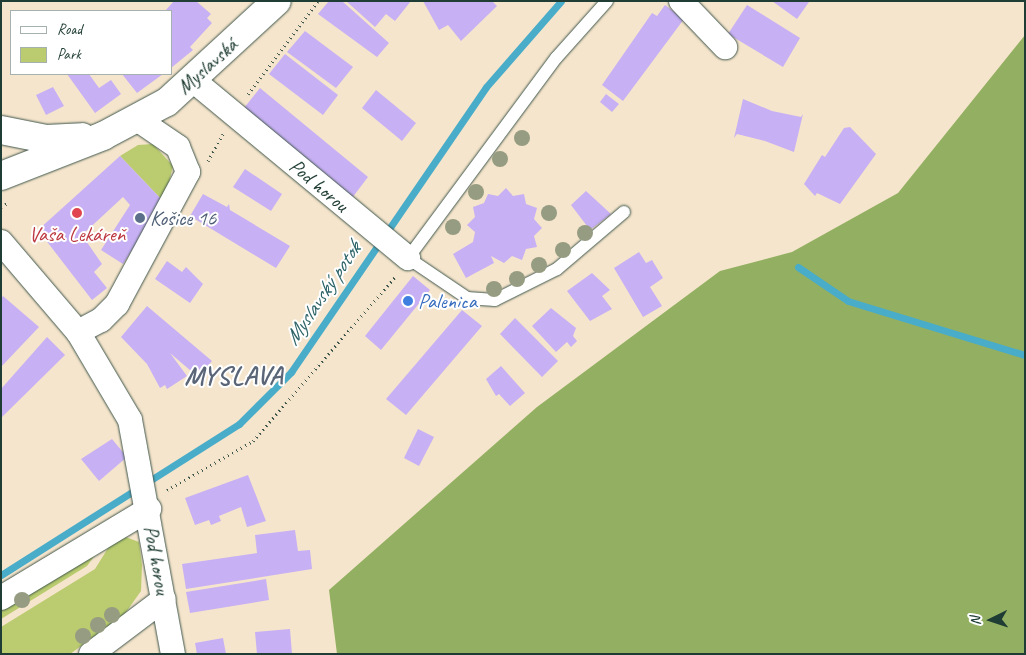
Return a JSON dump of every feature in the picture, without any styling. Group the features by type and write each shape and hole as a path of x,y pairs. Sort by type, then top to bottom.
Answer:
{"street":[{"name":"Myslavská","path":"1,176 104,136 137,119 194,81 277,1"},
{"path":"681,1 725,46"},
{"name":"Pod horou","path":"194,81 408,258"},
{"path":"78,332 101,320 117,304 188,172 178,147 137,119"},
{"name":"Myslavská","path":"1,130 46,139 104,136"},
{"name":"Pod horou","path":"1,242 78,332 130,420 142,464 173,654"},
{"path":"1,598 147,503"},
{"path":"91,654 164,600"}],"lane":[{"path":"408,258 556,58 607,1"},
{"name":"Pod horou","path":"408,258 467,298 496,300 557,269 624,212"}],"path":[{"path":"147,503 253,441 348,336 408,258"}],"green space":[{"path":"1025,35 1025,654 337,654 329,590 537,407 720,271 792,252 898,193"},
{"path":"153,144 173,166 164,202 120,156 138,145"},
{"path":"123,536 139,542 142,565 141,591 124,615 70,654 1,654 1,627 95,569 113,540"},
{"path":"101,547 87,566 1,619 1,609"}],"building":[{"path":"174,1 196,1 211,14 207,18 212,23 190,47 193,50 172,67 172,10 166,10"},
{"path":"329,1 342,1 389,43 377,57 318,14"},
{"path":"346,1 411,1 395,21 386,14 375,27"},
{"path":"423,1 492,1 497,6 461,41 448,25 439,30"},
{"path":"772,1 808,1 809,2 797,19"},
{"path":"665,5 684,19 623,101 602,85 652,13 657,16"},
{"path":"747,5 800,38 783,67 728,34"},
{"path":"305,31 353,67 336,88 287,52"},
{"path":"285,54 338,95 323,115 269,74"},
{"path":"68,75 90,75 99,88 111,80 121,94 95,113"},
{"path":"123,75 162,75 137,93"},
{"path":"53,87 64,106 46,115 36,95"},
{"path":"260,88 368,177 352,198 244,108"},
{"path":"376,90 416,123 402,141 362,108"},
{"path":"606,94 619,104 612,112 600,102"},
{"path":"743,99 772,111 801,117 803,114 794,152 765,141 737,134 734,138"},
{"path":"850,127 876,154 840,204 817,193 815,196 804,184 822,155 825,157 844,128"},
{"path":"120,156 164,202 123,264 101,250 130,205 123,197 82,235 102,264 94,272 107,288 92,300 38,230"},
{"path":"245,169 282,194 271,211 233,187"},
{"path":"506,188 513,196 524,194 526,204 537,208 534,219 542,228 534,236 537,247 526,249 522,260 512,256 504,263 491,256 494,263 466,278 453,254 473,242 475,232 467,225 475,217 473,207 484,203 488,194 498,196"},
{"path":"586,191 611,214 590,230 571,205"},
{"path":"203,194 227,207 229,204 230,210 290,246 276,268 190,216"},
{"path":"639,252 646,263 652,260 663,278 650,287 662,306 643,317 614,268"},
{"path":"167,261 182,272 186,267 203,284 190,303 155,279"},
{"path":"592,273 610,290 602,296 612,309 590,321 567,291"},
{"path":"413,276 430,290 381,350 365,336"},
{"path":"3,296 39,327 1,367 1,299"},
{"path":"147,306 212,361 198,377 170,353 187,376 167,389 165,385 160,388 147,364 121,337"},
{"path":"551,308 576,328 573,336 577,341 571,347 567,342 556,352 532,326"},
{"path":"462,310 482,326 406,415 386,399"},
{"path":"515,318 558,361 542,377 500,334"},
{"path":"47,337 65,355 1,418 1,389"},
{"path":"501,366 525,393 510,406 499,394 496,396 486,379"},
{"path":"418,429 434,437 419,466 404,458"},
{"path":"112,439 127,457 99,481 81,459"},
{"path":"248,475 266,521 247,527 241,507 219,516 221,521 211,525 209,520 195,525 185,498"},
{"path":"295,530 298,551 310,550 312,569 186,589 182,564 257,553 255,535"},
{"path":"266,579 269,600 190,613 186,592"},
{"path":"290,629 292,654 257,654 255,632"},
{"path":"223,638 226,654 197,654 195,643"}],"waterway":[{"name":"Myslavský potok","path":"1,575 239,424 291,372 486,87 561,1"},
{"path":"798,267 848,301 1025,355"}],"place":[{"name":"Vaša Lekáreň","path":"77,213"},
{"name":"Košice 16","path":"140,218"},
{"name":"Palenica","path":"408,301"}],"district":[{"name":"MYSLAVA","path":"234,376"}]}
